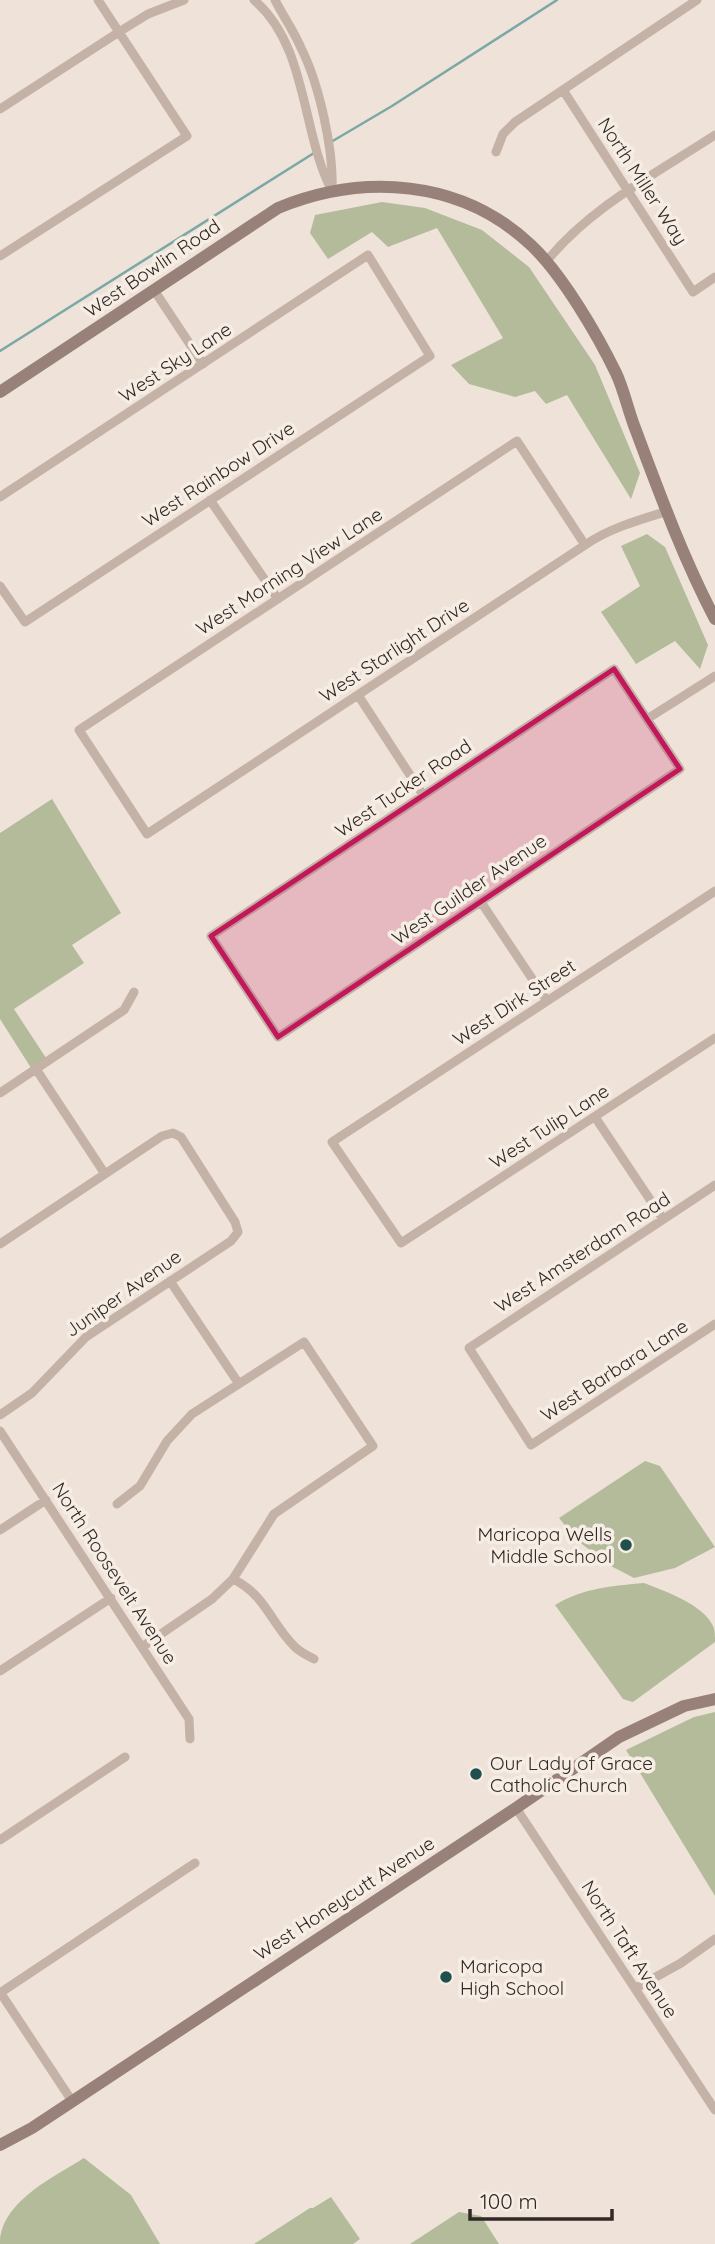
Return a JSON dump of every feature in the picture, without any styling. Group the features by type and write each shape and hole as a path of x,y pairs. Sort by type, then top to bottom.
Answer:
{"street":[{"path":"0,256 187,136 98,0"},
{"path":"148,14 163,0"},
{"path":"0,109 148,14 184,0"},
{"path":"254,0 270,17 301,85 320,163 332,191"},
{"path":"275,0 303,49 315,85 333,168 332,191"},
{"path":"496,152 503,134 515,122 697,0"},
{"name":"North Miller Way","path":"564,90 693,292 715,277"},
{"path":"546,262 556,249 606,206 715,135"},
{"name":"West Bowlin Road","path":"0,392 278,208 309,195 355,187 427,191 452,198 495,219 531,244 576,304 617,375 633,425 699,589 715,618"},
{"name":"West Sky Lane","path":"0,497 368,255 430,356"},
{"path":"154,290 203,364"},
{"name":"West Rainbow Drive","path":"0,586 25,622 430,356"},
{"name":"West Morning View Lane","path":"147,834 79,730 517,441 585,545"},
{"path":"210,500 278,599"},
{"name":"West Starlight Drive","path":"147,834 585,545 628,523 668,511"},
{"name":"West Tucker Road","path":"278,1037 211,936 614,669 647,719"},
{"path":"647,719 715,676"},
{"path":"358,695 423,795"},
{"name":"West Guilder Avenue","path":"278,1037 680,769 647,719"},
{"name":"West Dirk Street","path":"401,1243 332,1142 715,891"},
{"path":"481,902 547,1002"},
{"path":"0,1093 124,1010 134,992"},
{"name":"West Tulip Lane","path":"401,1243 715,1038"},
{"path":"0,1244 105,1174 36,1069"},
{"path":"594,1117 663,1219"},
{"name":"Juniper Avenue","path":"0,1415 32,1393 86,1336 231,1241 238,1232 235,1222 181,1137 173,1133 162,1136 105,1174"},
{"name":"West Amsterdam Road","path":"531,1445 468,1348 715,1185"},
{"path":"170,1281 240,1384"},
{"name":"West Barbara Lane","path":"531,1445 715,1324"},
{"path":"117,1504 139,1486 167,1441 192,1415 304,1342 373,1446 274,1514 233,1578 212,1599 142,1647"},
{"name":"North Roosevelt Avenue","path":"0,1431 189,1719 190,1738"},
{"path":"0,1530 46,1500"},
{"path":"233,1578 247,1585 296,1648 314,1659"},
{"path":"0,1671 111,1598"},
{"name":"West Honeycutt Avenue","path":"0,2145 32,2128 516,1808 618,1737 684,1706 715,1699"},
{"path":"0,1840 125,1757"},
{"name":"North Taft Avenue","path":"516,1808 715,2110"},
{"path":"72,2101 0,1992 195,1863"},
{"path":"636,1988 681,1963 715,1939"}],"highlighted area":[{"path":"614,669 680,769 278,1037 211,936"}],"green space":[{"path":"382,202 425,208 482,230 529,267 595,365 640,473 631,499 567,395 546,404 535,391 515,397 469,384 451,365 503,338 437,228 388,247 372,232 328,259 310,233 315,215"},
{"path":"647,534 665,547 708,645 700,669 675,641 636,664 601,612 640,586 621,546"},
{"path":"52,799 121,913 72,945 84,963 14,1009 48,1061 33,1071 0,1019 0,833"},
{"path":"645,1461 660,1466 715,1547 675,1568 634,1578 609,1565 578,1541 559,1518"},
{"path":"644,1583 682,1599 701,1611 713,1626 715,1642 633,1702 623,1699 555,1605 587,1591"},
{"path":"715,1712 715,1896 626,1750 694,1717"},
{"path":"84,2158 131,2195 160,2244 0,2244 2,2229 19,2203 44,2182"},
{"path":"331,2197 360,2239 353,2244 254,2244 310,2208"},
{"path":"459,2212 481,2216 499,2244 410,2244"}],"waterway":[{"path":"331,142 557,0"},
{"path":"0,351 314,153"}],"place":[{"name":"Maricopa Wells Middle School","path":"626,1545"},
{"name":"Our Lady of Grace Catholic Church","path":"476,1774"},
{"name":"Maricopa High School","path":"446,1977"}]}
